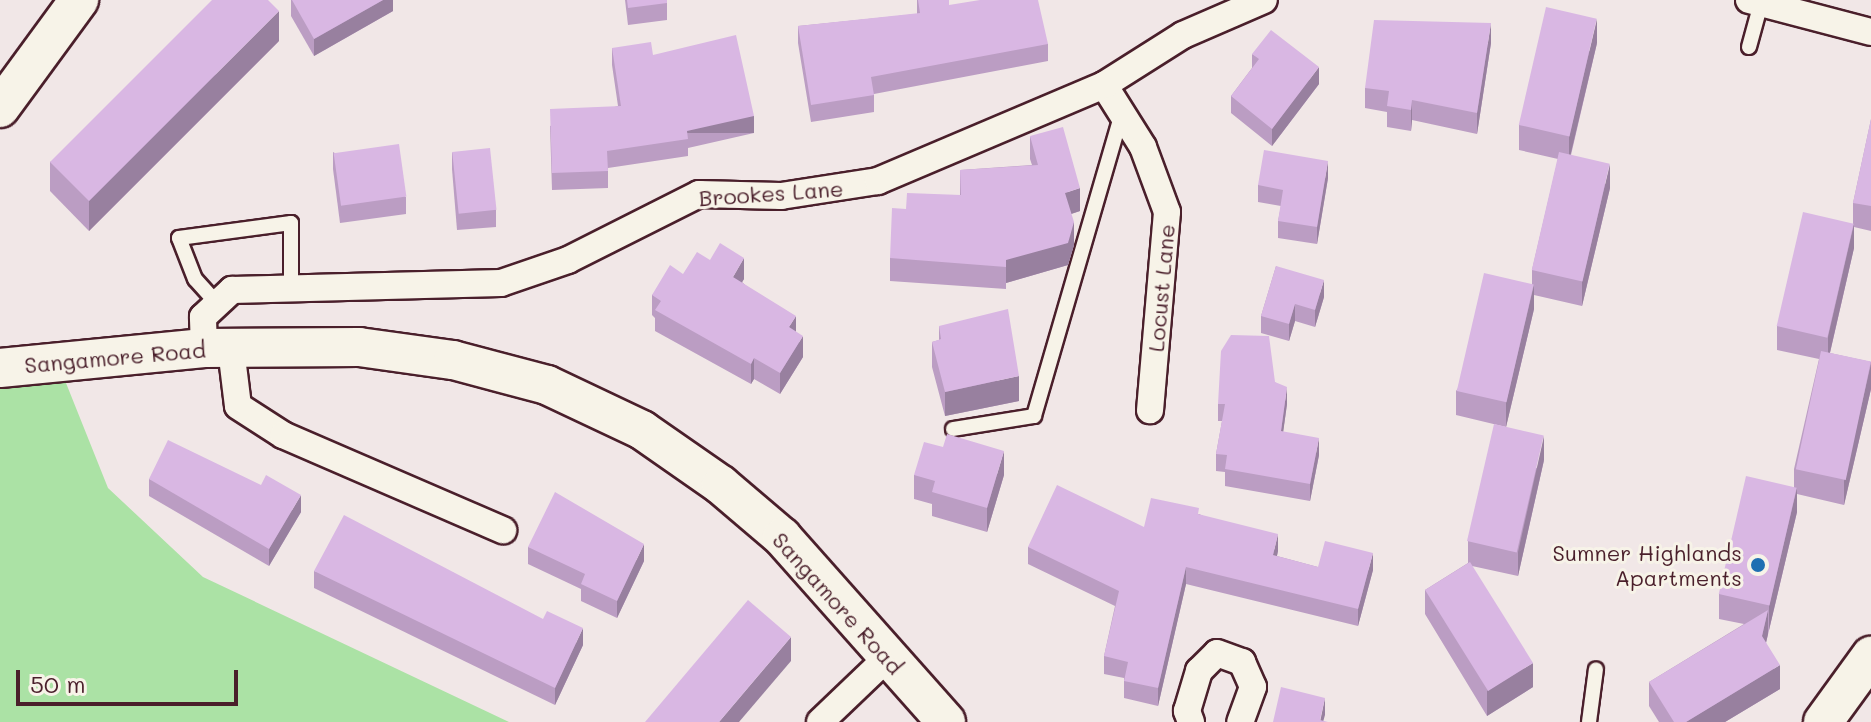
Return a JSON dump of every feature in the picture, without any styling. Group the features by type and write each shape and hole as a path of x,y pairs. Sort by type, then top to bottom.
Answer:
{"street":[{"path":"0,108 79,0"},
{"name":"Brookes Lane","path":"214,300 232,290 291,285 501,283 568,260 699,194 843,190 1104,85 1183,35 1264,0"},
{"path":"1755,2 1871,32"},
{"name":"Locust Lane","path":"1104,85 1122,114 1167,212 1150,410"},
{"path":"214,300 203,317 218,348"},
{"name":"Sangamore Road","path":"0,368 218,348 359,347 425,355 506,372 597,407 682,456 782,537 946,722"},
{"name":"Sangamore Road","path":"218,348 238,406 283,435 503,530"},
{"path":"1191,722 1187,711 1199,671 1217,653 1242,662 1253,687 1240,722"},
{"path":"1823,722 1871,656"},
{"path":"820,722 887,658"}],"lane":[{"path":"1749,47 1755,2"},
{"path":"953,429 1034,416 1122,114"},
{"path":"214,300 195,279 179,238 291,223 291,285"},
{"path":"1589,722 1596,669"}],"green space":[{"path":"64,378 108,488 203,577 509,722 0,722 0,386"}],"building":[{"path":"212,0 268,0 279,11 89,201 50,162"},
{"path":"292,0 383,0 314,39"},
{"path":"627,0 667,0 667,3 628,8"},
{"path":"918,0 949,0 949,5 980,0 1038,0 1048,44 871,77 874,95 811,105 798,26 920,13"},
{"path":"1546,7 1597,19 1569,137 1519,125"},
{"path":"1374,20 1491,23 1477,113 1412,100 1411,110 1387,106 1389,91 1365,88"},
{"path":"1271,30 1319,67 1272,129 1231,96 1259,59 1252,54"},
{"path":"736,35 754,116 687,131 688,139 607,151 608,171 552,173 550,109 621,106 612,48 651,42 653,55"},
{"path":"1871,119 1871,206 1853,203"},
{"path":"1063,127 1080,188 1065,193 1074,222 1068,243 1006,260 1006,267 890,258 892,208 906,209 907,193 961,195 960,170 1038,165 1030,136"},
{"path":"399,144 406,196 341,206 334,153"},
{"path":"490,148 496,210 459,214 452,152"},
{"path":"1264,150 1328,161 1317,227 1278,221 1283,190 1258,185"},
{"path":"1559,152 1610,164 1582,282 1532,270"},
{"path":"1803,212 1854,224 1827,338 1777,326"},
{"path":"720,243 744,258 733,277 796,316 789,327 803,336 780,373 754,358 751,364 655,310 661,301 652,295 670,265 683,274 697,252 710,260"},
{"path":"1276,266 1324,280 1315,310 1295,304 1289,324 1261,316"},
{"path":"1484,273 1534,284 1506,402 1457,391"},
{"path":"1008,309 1019,376 945,392 932,342 941,339 939,326"},
{"path":"1231,335 1269,336 1275,382 1287,387 1281,431 1319,438 1310,484 1225,469 1227,455 1216,454 1225,404 1218,404 1221,351"},
{"path":"1821,351 1871,362 1846,480 1796,469"},
{"path":"1494,424 1544,435 1517,552 1467,541"},
{"path":"947,434 1004,451 987,508 932,492 935,481 914,475 924,442 943,447"},
{"path":"168,440 261,485 266,475 301,495 269,549 149,479"},
{"name":"Sumner Highlands Apartments","path":"1746,476 1797,488 1769,606 1719,594"},
{"path":"1057,485 1144,527 1151,498 1199,508 1198,514 1278,534 1273,555 1318,567 1325,541 1373,553 1358,609 1186,567 1158,688 1124,681 1128,662 1104,656 1119,591 1028,547"},
{"path":"555,492 644,544 617,601 581,584 585,574 528,547"},
{"path":"344,515 543,619 547,611 583,628 555,688 314,571"},
{"path":"1470,562 1533,663 1488,691 1425,590"},
{"path":"748,600 791,637 719,722 645,722"},
{"path":"1768,610 1762,636 1780,665 1686,722 1674,722 1649,682"},
{"path":"1281,687 1325,698 1320,720 1328,722 1273,722"}],"place":[{"name":"Sumner Highlands Apartments","path":"1758,565"}]}
